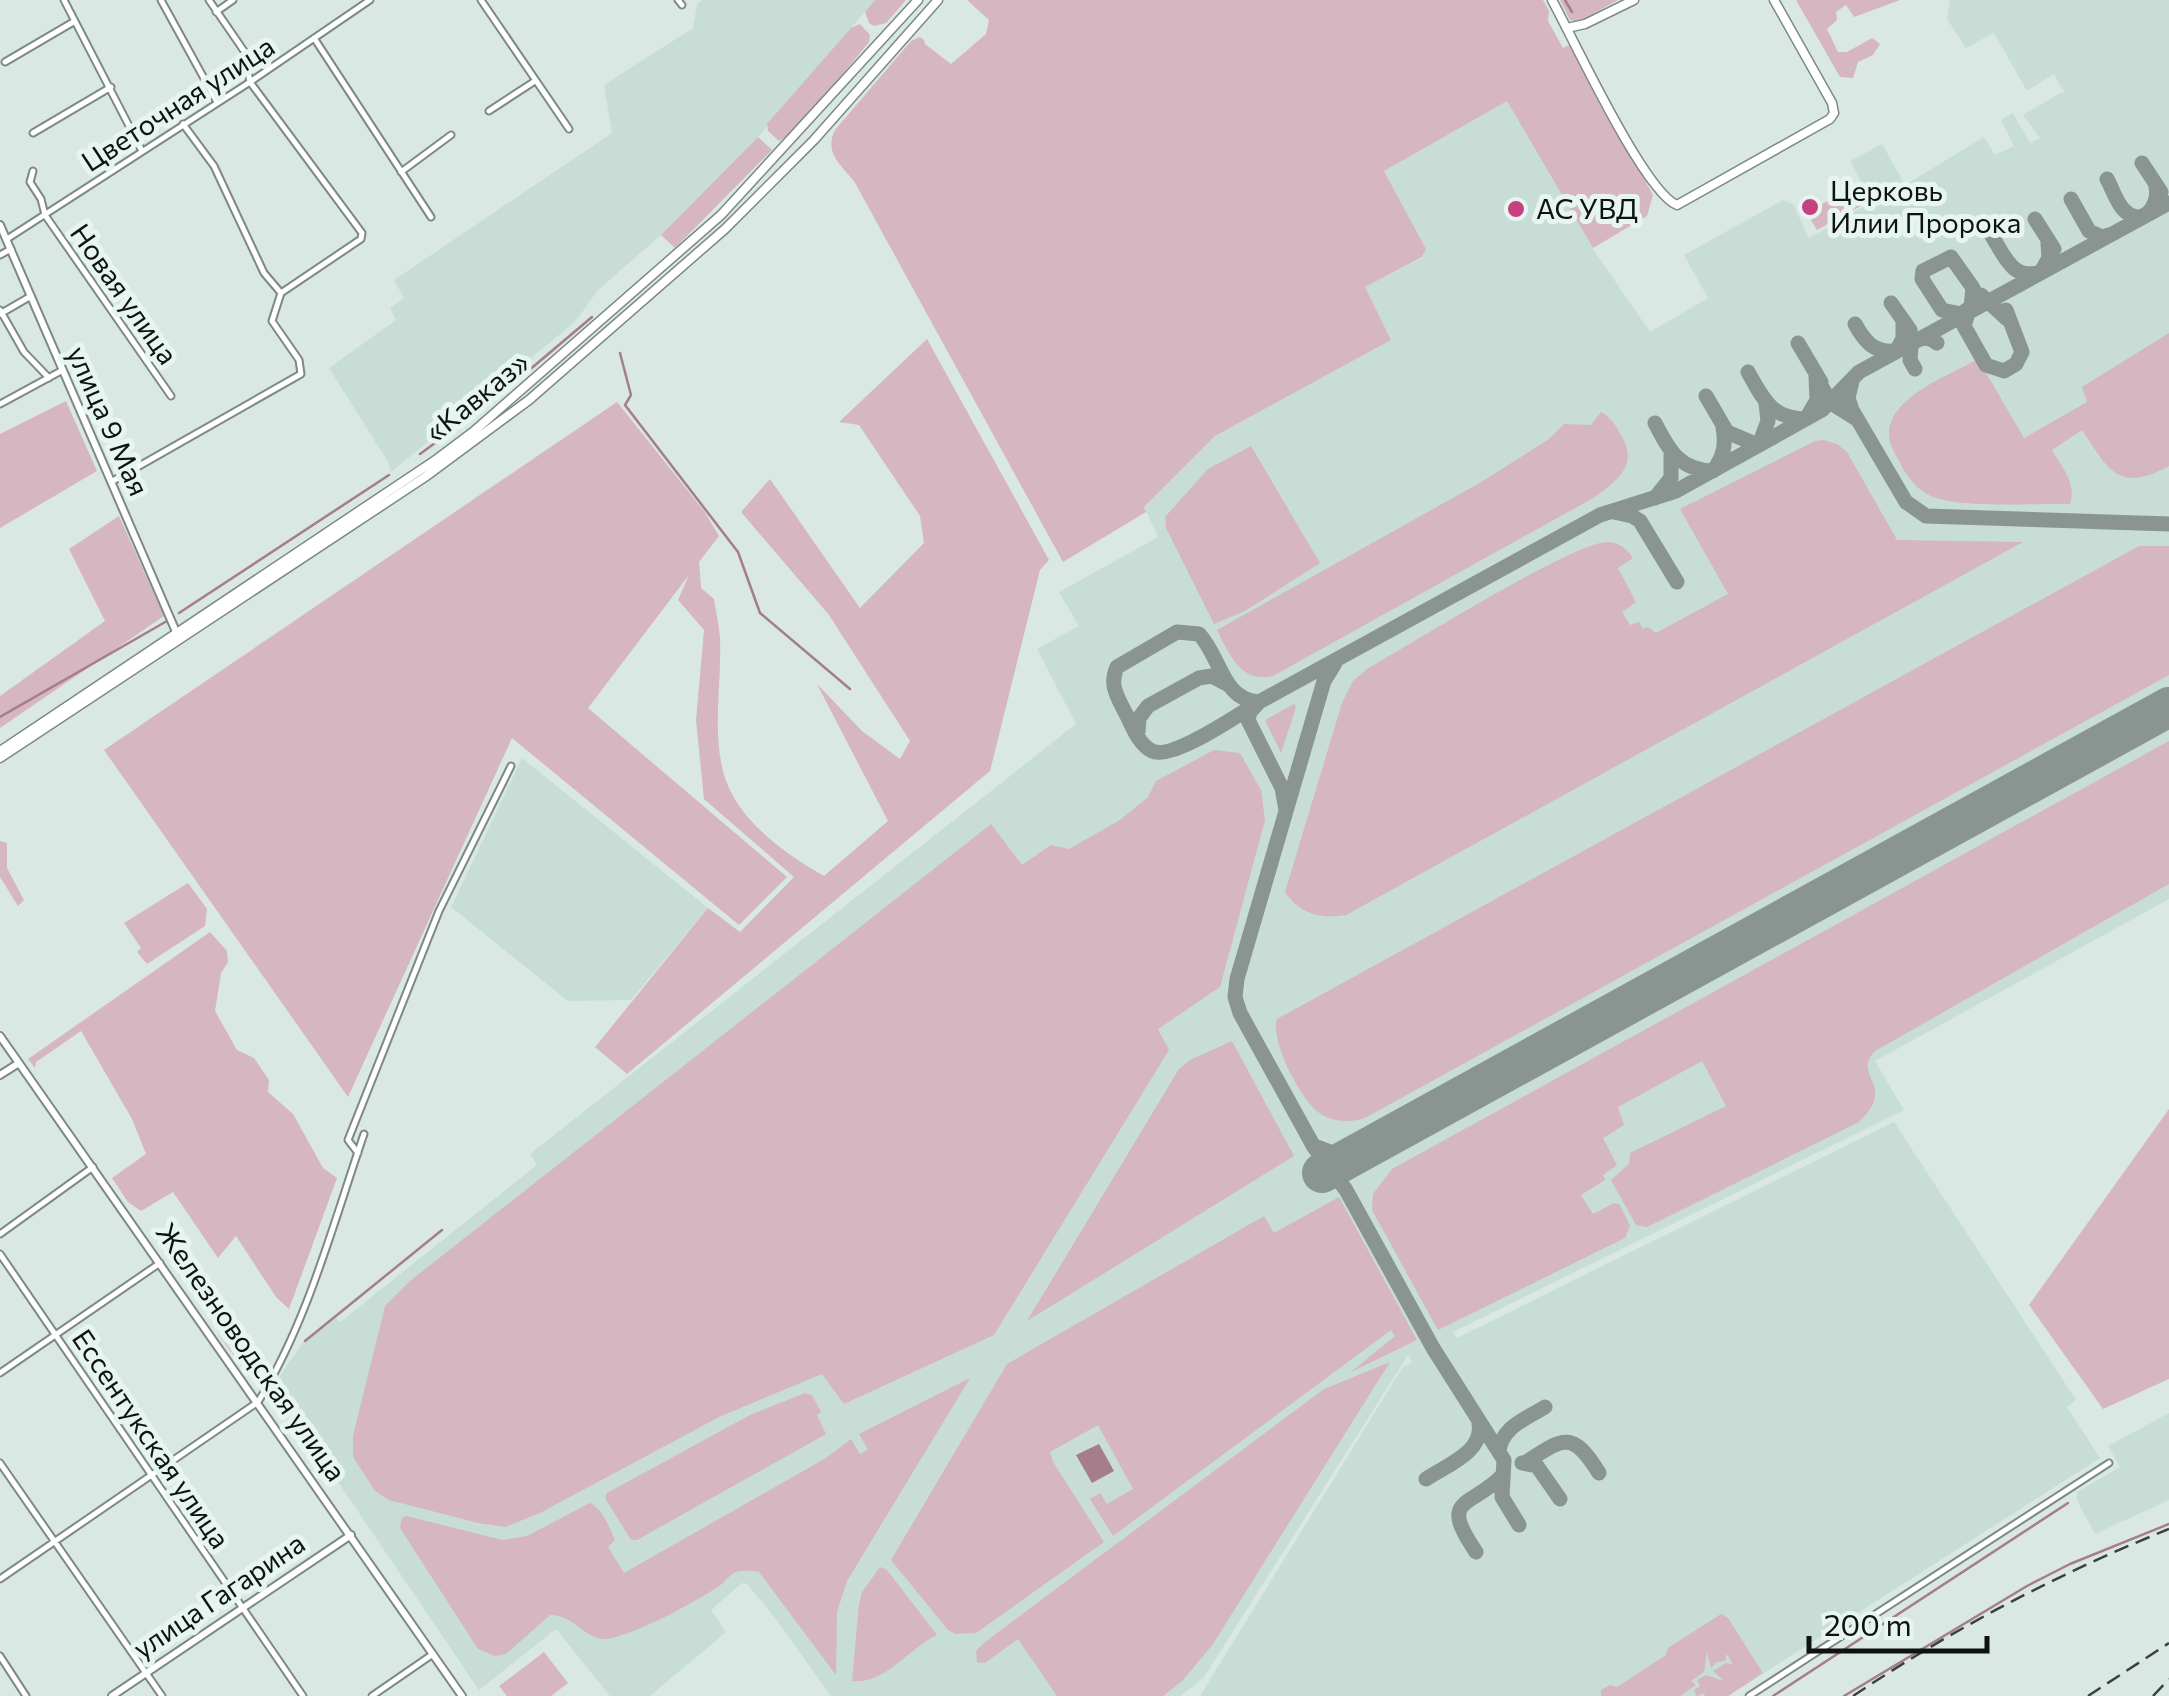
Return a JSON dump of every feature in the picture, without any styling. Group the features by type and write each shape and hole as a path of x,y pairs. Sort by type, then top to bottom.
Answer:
{"main road":[{"name":"«Кавказ»","path":"0,754 473,432 660,271 749,187 918,0"},
{"name":"«Кавказ»","path":"0,754 93,697 485,434 650,298 765,190 938,0"},
{"path":"1552,0 1639,159 1667,200 1677,205 1834,113 1774,0"},
{"path":"1567,28 1585,24 1634,0"},
{"path":"850,76 815,122 816,128 891,52"},
{"path":"749,187 796,148 796,154 765,190"},
{"name":"улица 9 Мая","path":"0,225 177,634"},
{"name":"Железноводская улица","path":"0,1036 462,1696"},
{"path":"0,1075 19,1063"},
{"name":"улица Гагарина","path":"112,1696 351,1534"}],"street":[{"path":"64,0 142,151"},
{"path":"161,0 217,102"},
{"path":"111,482 302,374 299,360 272,321 280,293 361,239 362,233 341,202 250,82 244,51 209,0"},
{"path":"216,12 234,0"},
{"name":"Цветочная улица","path":"7,240 370,0"},
{"path":"481,0 568,128"},
{"path":"4,62 75,21"},
{"path":"314,38 431,217"},
{"path":"489,110 535,81"},
{"path":"33,133 111,88"},
{"path":"183,124 214,166 264,274 280,293"},
{"path":"402,172 451,135"},
{"name":"Новая улица","path":"33,172 30,182 45,215 171,396"},
{"path":"0,255 11,249"},
{"path":"30,296 0,312 24,352 50,378"},
{"path":"0,404 61,371"},
{"path":"358,1153 348,1140 440,911 511,766"},
{"path":"0,1579 258,1402 301,1314 364,1134"},
{"path":"0,1234 93,1167"},
{"name":"Ессентукская улица","path":"0,1254 302,1696"},
{"path":"0,1374 160,1263"},
{"path":"0,1464 162,1696"},
{"path":"1749,1696 2109,1464"},
{"path":"372,1696 434,1654"},
{"path":"0,1656 26,1696"}],"shaded area":[{"path":"703,0 875,0 758,137 661,235 598,290 575,322 391,472 329,368 396,320 390,308 404,298 394,280 612,133 604,85 693,28 697,4"},
{"path":"875,0 906,0 886,23 874,26 865,12"},
{"path":"967,0 1543,0 1549,11 1548,21 1563,48 1569,45 1653,195 1647,216 1593,248 1507,101 1384,171 1426,249 1422,257 1365,287 1391,340 1215,436 1144,507 1146,512 1063,562 854,181 832,151 835,130 911,41 920,37 951,64 986,34 989,20"},
{"path":"1560,0 1618,0 1578,22 1570,20"},
{"path":"1796,0 1900,0 1854,17 1846,5 1836,12 1837,20 1827,29 1838,52 1847,52 1872,38 1880,44 1873,55 1858,62 1853,78 1840,77"},
{"path":"1950,0 2169,0 2169,899 1875,1061 1904,1110 1453,1332 1457,1338 1894,1122 2076,1400 2067,1407 2100,1458 1728,1696 1200,1696 1402,1368 1412,1362 1408,1355 1204,1677 1181,1696 831,1696 776,1619 742,1583 711,1610 726,1632 650,1696 610,1696 556,1629 479,1690 273,1386 302,1344 336,1318 340,1322 537,1165 530,1154 1076,724 1037,649 1079,626 1059,592 1158,537 1144,507 1215,436 1391,340 1364,287 1422,258 1426,249 1384,171 1507,100 1595,252 1650,332 1708,298 1684,255 1783,200 1793,204 1809,238 1872,202 1850,161 1882,144 1905,185 1984,137 1995,155 2014,146 2001,120 2013,113 2030,143 2040,138 2023,115 2062,92 2066,96 2054,74 2027,91 1994,33 1966,48 1947,19"},
{"path":"860,24 870,35 869,42 796,131 779,141 768,131 767,124 851,28"},
{"path":"758,137 772,150 675,248 661,235"},
{"path":"1861,188 1868,202 1817,230 1811,220 1821,212 1822,204 1833,198 1836,202"},
{"path":"2169,333 2169,466 2152,474 2138,478 2116,473 2082,430 2052,450 2070,483 2070,504 1961,503 1922,491 1891,446 1891,421 1909,398 1978,359 2024,438 2087,402 2082,387"},
{"path":"927,339 1049,560 1040,570 990,771 627,1074 595,1047 708,908 740,932 794,877 704,799 696,720 704,630 678,600 689,575 588,708 787,877 739,925 512,738 348,1097 104,750 617,402 704,511 719,536 699,562 701,588 714,599 719,628 718,738 729,788 763,833 824,876 888,821 817,684 862,731 900,759 910,741 829,615 741,512 770,479 860,608 924,543 920,516 859,425 839,422"},
{"path":"66,401 97,471 0,528 0,434"},
{"path":"1601,412 1618,429 1628,456 1623,472 1595,497 1273,676 1252,675 1232,657 1217,630 1483,481 1549,439 1564,424 1591,425"},
{"path":"1823,440 1847,452 1897,540 2023,542 1346,915 1311,913 1285,892 1342,703 1353,681 1367,669 1527,576 1608,542 1623,547 1633,558 1618,568 1636,602 1622,612 1630,625 1639,622 1643,629 1648,627 1656,633 1728,594 1680,509"},
{"path":"1251,446 1320,563 1245,611 1214,624 1166,528 1165,517 1208,469"},
{"path":"119,516 164,616 0,728 0,696 105,621 69,549"},
{"path":"2139,546 2169,546 2169,675 1365,1118 1329,1118 1303,1095 1282,1054 1277,1019"},
{"path":"1294,704 1296,707 1281,753 1265,720"},
{"path":"2169,741 2169,884 1875,1051 1868,1067 1875,1099 1859,1122 1647,1227 1636,1225 1611,1180 1629,1164 1630,1153 1726,1106 1702,1061 1618,1107 1624,1125 1603,1138 1617,1165 1603,1175 1605,1180 1581,1195 1593,1214 1614,1203 1620,1205 1630,1226 1625,1238 1438,1330 1372,1210 1373,1194 1392,1169"},
{"path":"1214,750 1240,753 1261,790 1265,820 1220,987 1158,1029 1169,1050 994,1335 844,1404 822,1374 719,1417 540,1513 505,1527 389,1500 375,1491 353,1457 353,1436 385,1306 410,1281 991,824 1022,865 1051,845 1069,849 1120,820 1148,797 1156,781"},
{"path":"522,758 708,908 631,1000 568,1001 451,907"},
{"path":"0,841 7,843 7,868 24,900 18,906 0,877"},
{"path":"188,883 207,909 205,926 147,964 124,923"},
{"path":"210,932 227,951 228,962 221,973 215,1011 237,1050 254,1058 269,1080 268,1092 293,1114 323,1168 337,1178 289,1309 276,1297 236,1236 218,1258 173,1192 141,1211 128,1202 112,1178 146,1154 132,1119 81,1031 36,1062 35,1068 28,1059"},
{"path":"1232,1041 1294,1156 1027,1321 1179,1069"},
{"path":"2169,1109 2169,1379 2103,1409 2029,1305"},
{"path":"1339,1197 1417,1340 1351,1372 1395,1336 1391,1330 1113,1536 1090,1499 1100,1493 1107,1504 1133,1489 1098,1425 1050,1452 1104,1542 976,1633 956,1634 948,1630 891,1560 1007,1364 1264,1216 1274,1233"},
{"path":"216,1332 234,1353 242,1348 260,1376 266,1378 259,1388"},
{"path":"1390,1362 1213,1644 1183,1680 1163,1696 1057,1696 1018,1639 985,1663 977,1662 976,1651 985,1642 1324,1389"},
{"path":"970,1378 847,1581 837,1612 836,1675 759,1572 750,1571 736,1572 680,1609 612,1638 595,1637 567,1619 550,1615 506,1654 495,1656 478,1649 400,1528 406,1516 502,1540 527,1536 590,1503 608,1524 615,1540 608,1547 624,1573 826,1458 851,1439 860,1454 868,1450 859,1434"},
{"path":"805,1393 812,1395 821,1412 817,1415 826,1434 631,1540 605,1498 607,1493 750,1415"},
{"path":"2169,1413 2169,1500 2095,1534 2077,1500 2077,1492 2120,1467 2108,1446"},
{"path":"1099,1444 1114,1471 1092,1483 1076,1455"},
{"path":"880,1567 887,1570 937,1635 886,1672 864,1681 852,1681 859,1604 862,1592"},
{"path":"1721,1614 1728,1618 1763,1673 1728,1696 1696,1696 1694,1690 1700,1686 1697,1680 1706,1675 1724,1681 1713,1671 1726,1663 1733,1665 1727,1654 1725,1661 1711,1668 1707,1652 1704,1672 1691,1681 1696,1685 1680,1696 1601,1696 1601,1690 1610,1685 1617,1687"},
{"path":"544,1652 568,1683 551,1696 507,1696 499,1686"}],"waterway":[{"path":"1565,0 1572,12"},
{"path":"420,454 495,399 592,317"},
{"path":"620,353 631,395 625,405 738,552 760,613 850,689"},
{"path":"179,613 389,475"},
{"path":"0,717 167,621"},
{"path":"305,1341 442,1230"},
{"path":"1773,1696 2068,1503"},
{"path":"1844,1696 2027,1586 2169,1524"}],"taxiway":[{"path":"2142,163 2161,192"},
{"path":"2107,179 2123,209 2136,217 2152,208 2156,187"},
{"path":"2071,199 2089,231 2102,237 2109,235"},
{"path":"1286,810 1282,788 1248,720 1259,702 1237,694 1199,634 1177,632 1117,667 1115,690 1143,744 1162,752 1189,743 1259,702 1600,515 1676,491 1822,410 1859,372 2169,203"},
{"path":"2035,219 2054,249"},
{"path":"1992,236 2011,265 2023,273 2041,272 2049,258 2048,243"},
{"path":"1951,257 1973,288 1971,307 1961,314 1942,310 1922,279 1923,271 1951,257"},
{"path":"1981,295 2007,319"},
{"path":"1891,303 1910,330"},
{"path":"1969,310 1964,326 1986,365 2004,371"},
{"path":"2004,371 2016,364 2022,352 2006,310"},
{"path":"1855,324 1871,345 1888,351 1896,351 1903,339 1903,324"},
{"path":"1915,369 1910,360 1911,345 1924,338 1937,343"},
{"path":"1798,343 1821,382"},
{"path":"1748,372 1770,406 1785,415 1806,419 1817,400 1816,377 1831,403 1858,420"},
{"path":"1852,381 1848,398 1852,410 1906,502 1926,516 2169,524"},
{"path":"1706,396 1727,432 1759,445 1768,421 1766,403"},
{"path":"1655,423 1676,457 1692,467 1713,471 1723,450 1723,427"},
{"path":"1655,498 1671,478 1671,454"},
{"path":"1614,512 1640,521 1677,582"},
{"path":"1335,663 1324,681 1235,997 1240,1013 1314,1147 1346,1190 1433,1348 1504,1460 1502,1497 1519,1525"},
{"path":"1138,732 1139,718 1148,706 1199,678 1212,676 1229,685"},
{"path":"1317,1147 1338,1155 1358,1153"},
{"path":"1499,1452 1509,1430 1545,1407"},
{"path":"1426,1479 1470,1450 1476,1442 1479,1423"},
{"path":"1525,1463 1566,1442 1581,1449 1599,1473"},
{"path":"1522,1463 1537,1466 1560,1499"},
{"path":"1476,1552 1465,1534 1459,1512 1503,1475"}],"runway":[{"path":"1322,1173 2169,707"}],"railway":[{"path":"1853,1696 2006,1604 2169,1529"},
{"path":"2088,1696 2169,1643"},
{"path":"2153,1696 2169,1679"}],"place":[{"name":"Церковь Илии Пророка","path":"1810,207"},
{"name":"АС УВД","path":"1516,209"}]}
